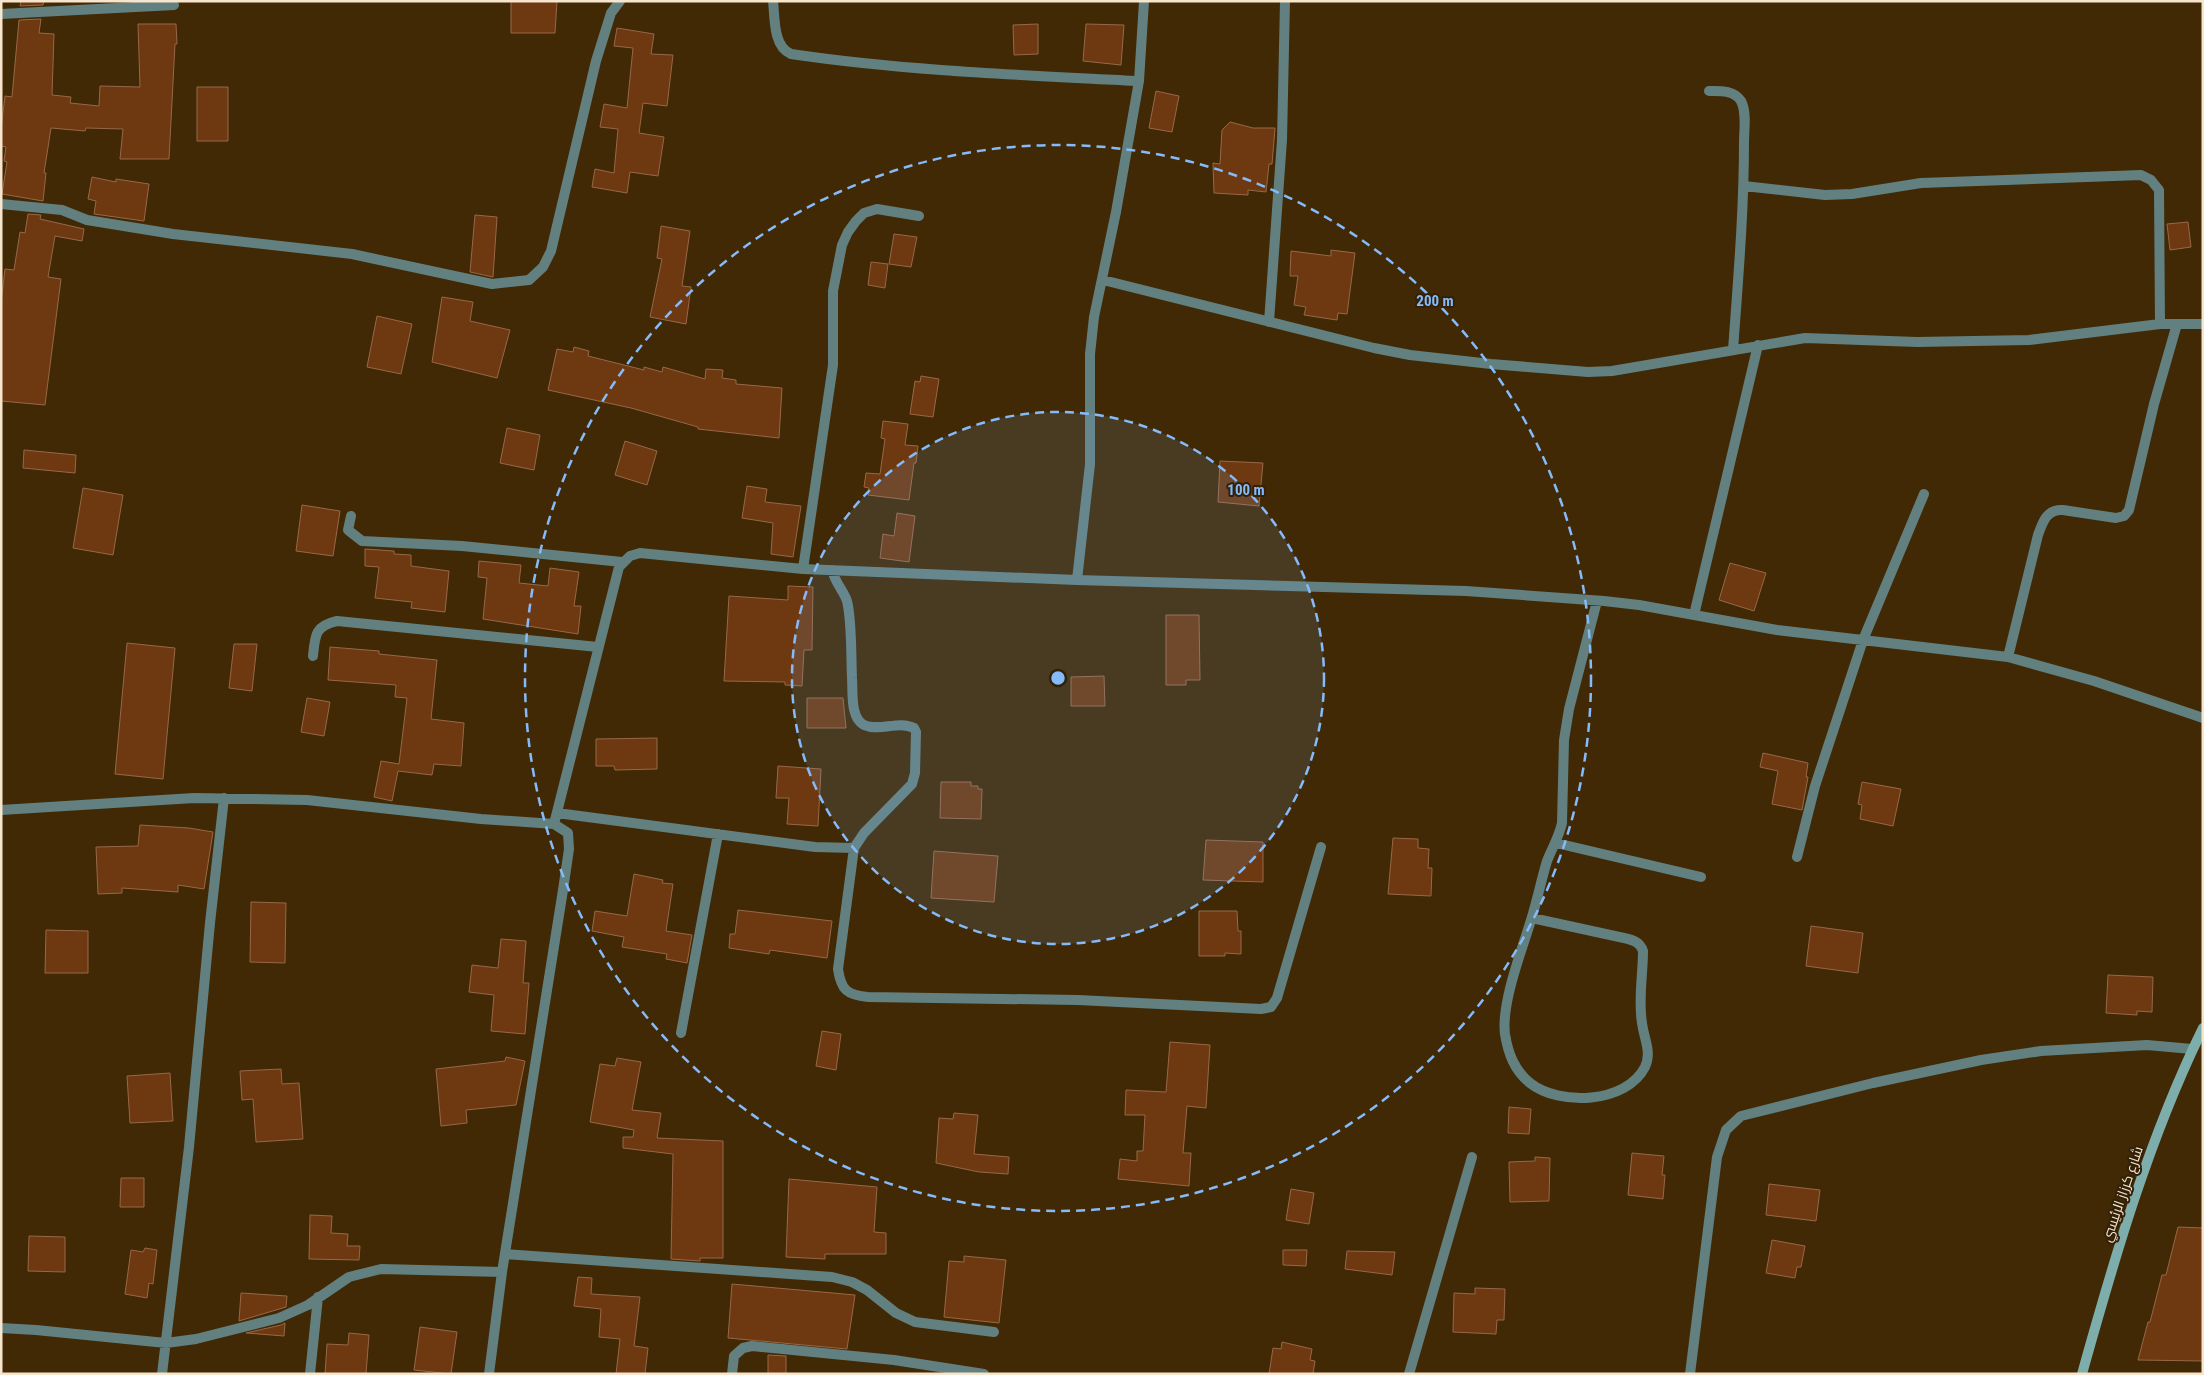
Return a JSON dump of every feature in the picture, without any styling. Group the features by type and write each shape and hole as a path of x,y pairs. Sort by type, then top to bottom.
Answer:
{"street":[{"path":"1,204 62,210 87,220 173,234 352,254 492,284 529,280 543,267 551,251 596,61 611,12 620,1"},
{"path":"773,1 780,45 785,52 791,54 834,61 968,72 1139,81"},
{"path":"1077,580 1090,464 1090,354 1094,318 1103,280 1139,81 1144,1"},
{"path":"1269,322 1282,140 1285,1"},
{"path":"1,14 174,5"},
{"path":"1709,91 1726,91 1735,94 1741,101 1744,115 1744,186 1733,350"},
{"path":"1744,186 1825,195 1852,194 1921,183 2140,175 2151,180 2159,190 2160,324"},
{"path":"803,569 833,365 833,292 842,245 856,221 870,210 877,209 919,216"},
{"path":"1103,280 1337,341 1410,355 1588,372 1632,368 1805,338 1917,342 2029,340 2160,324 2203,324"},
{"path":"2008,657 2038,535 2043,522 2049,514 2055,509 2116,518 2124,516 2129,510 2154,404 2176,324"},
{"path":"1694,615 1758,345"},
{"path":"1797,856 1815,786 1863,640 1924,494"},
{"path":"351,516 348,530 362,541 462,546 622,562"},
{"path":"556,818 598,647 622,562 630,556 640,554 803,569 1077,580 1466,591 1638,605 1777,630 2008,657 2094,681 2203,718"},
{"path":"832,570 848,604 854,708 858,720 864,725 872,727 907,725 914,728 916,732 915,773 912,784 864,833 854,848 838,969 840,982 845,990 855,996 1078,1000 1262,1009 1272,1007 1278,998 1321,847"},
{"path":"1532,918 1624,938 1635,941 1642,946 1642,1022 1649,1053 1645,1066 1638,1078 1625,1087 1601,1097 1577,1099 1547,1092 1530,1083 1512,1062 1505,1032 1505,1019 1516,965 1532,918 1547,861 1556,843 1562,823 1564,740 1569,709 1597,601"},
{"path":"313,656 316,634 326,624 338,621 598,647"},
{"path":"1,810 224,798 307,800 481,819 556,818 718,834 831,848 854,848"},
{"path":"162,1374 190,1147 210,923 224,798"},
{"path":"489,1374 502,1272 569,848 568,833 556,818"},
{"path":"681,1033 718,834"},
{"path":"1556,843 1701,877"},
{"name":"شارع كرزاز الرئيسي","path":"2082,1374 2115,1255 2140,1181 2192,1050 2203,1028"},
{"path":"1690,1374 1717,1157 1726,1130 1741,1116 1981,1060 2032,1052 2099,1046 2147,1045 2192,1050"},
{"path":"1409,1374 1472,1157"},
{"path":"505,1254 832,1277 852,1282 867,1290 896,1313 915,1322 994,1332"},
{"path":"1,1328 166,1343 221,1334 279,1318 308,1305 349,1277 381,1270 502,1272"},
{"path":"310,1374 318,1297"},
{"path":"732,1374 734,1356 744,1348 752,1346 894,1360 984,1374"}],"building":[{"path":"21,1 44,1 43,5 20,6"},
{"path":"511,1 557,1 555,33 511,33"},
{"path":"41,19 39,33 54,34 52,95 71,97 70,103 99,106 100,86 140,87 138,24 176,24 177,44 175,44 169,159 120,159 123,129 86,128 85,131 51,128 44,173 46,173 43,201 2,194 7,162 4,161 6,147 1,146 1,128 5,96 12,97 19,20"},
{"path":"1038,24 1038,54 1014,55 1013,25"},
{"path":"1086,24 1124,25 1121,65 1083,61"},
{"path":"617,28 654,34 651,54 673,55 667,106 643,103 639,133 664,137 658,176 630,172 627,193 592,187 595,169 614,173 618,129 600,127 604,104 627,108 633,48 614,46"},
{"path":"197,87 228,87 228,141 197,141"},
{"path":"1156,91 1179,96 1172,132 1149,128"},
{"path":"1230,122 1253,128 1275,128 1272,164 1269,164 1266,192 1248,190 1248,195 1214,193 1213,163 1220,164 1222,130"},
{"path":"92,177 116,182 116,179 149,184 144,221 94,214 96,201 88,199"},
{"path":"28,214 41,215 40,219 84,229 82,241 55,236 48,277 61,279 45,405 1,401 1,303 5,269 14,270 20,232 25,233"},
{"path":"475,215 497,217 493,277 470,272"},
{"path":"2188,222 2191,247 2170,250 2167,224"},
{"path":"661,226 690,231 682,286 691,287 686,324 650,317 662,259 657,258"},
{"path":"894,234 917,237 911,267 889,264"},
{"path":"1331,250 1355,253 1347,314 1338,313 1337,320 1304,315 1306,307 1294,305 1298,276 1290,276 1291,251 1331,256"},
{"path":"871,262 888,264 885,288 868,285"},
{"path":"442,297 473,302 470,321 510,330 497,378 432,362"},
{"path":"377,316 412,324 401,374 367,367"},
{"path":"574,347 589,351 588,356 644,370 644,367 662,372 663,367 705,379 706,369 723,370 722,378 736,380 736,384 782,388 779,438 698,429 698,427 631,408 548,390 557,349 573,352"},
{"path":"921,376 939,379 933,417 910,414 915,381 920,382"},
{"path":"883,421 908,424 905,445 918,446 909,500 868,495 869,488 864,487 866,473 880,474 885,439 881,438"},
{"path":"507,428 540,435 534,470 500,463"},
{"path":"625,441 657,451 647,485 615,475"},
{"path":"24,450 76,455 75,473 23,468"},
{"path":"1220,461 1263,463 1259,506 1218,502"},
{"path":"747,486 767,489 765,502 801,506 793,557 771,554 773,523 742,518"},
{"path":"83,488 123,495 113,555 73,548"},
{"path":"302,505 340,511 333,556 296,551"},
{"path":"897,513 915,516 909,562 880,558 883,534 894,536"},
{"path":"365,549 394,551 394,554 411,555 411,566 449,571 445,612 411,608 412,602 375,598 379,567 365,566"},
{"path":"479,561 521,565 519,583 548,586 550,568 579,572 574,606 581,606 578,634 483,619 487,578 478,577"},
{"path":"1730,563 1766,573 1754,611 1719,600"},
{"path":"788,586 813,587 812,650 804,650 802,686 785,685 785,682 724,681 729,596 788,600"},
{"path":"1166,615 1199,615 1200,680 1186,680 1186,685 1166,685"},
{"path":"127,643 175,648 163,779 115,774"},
{"path":"234,644 257,644 252,691 229,688"},
{"path":"330,647 379,651 379,654 437,660 431,719 464,723 461,766 434,764 432,775 398,771 392,801 374,797 381,761 399,764 407,698 395,697 396,685 328,680"},
{"path":"1104,676 1105,706 1071,706 1071,677"},
{"path":"307,698 330,702 324,736 301,732"},
{"path":"807,698 843,698 846,728 807,728"},
{"path":"657,738 657,769 615,770 614,766 596,766 596,739"},
{"path":"1763,753 1808,763 1806,777 1808,777 1802,810 1772,804 1778,771 1760,767"},
{"path":"778,766 821,769 818,826 787,824 789,798 776,798"},
{"path":"941,782 971,782 971,786 978,786 978,789 982,789 981,819 940,818"},
{"path":"1862,782 1901,789 1893,826 1860,819 1862,805 1858,804"},
{"path":"140,825 189,828 213,832 204,889 178,885 178,892 122,888 122,893 98,894 96,847 138,846"},
{"path":"1393,838 1418,839 1418,848 1429,849 1428,868 1432,868 1431,896 1388,894"},
{"path":"1206,840 1263,842 1263,882 1203,880"},
{"path":"934,851 998,856 994,902 931,898"},
{"path":"634,874 663,880 662,883 673,884 666,931 692,935 687,963 666,959 667,954 622,947 624,937 592,931 595,911 627,916"},
{"path":"251,902 286,903 285,963 250,962"},
{"path":"738,910 832,921 827,958 770,950 769,954 729,948 730,934 735,934"},
{"path":"1199,911 1237,911 1238,931 1241,931 1241,954 1225,953 1225,956 1199,956"},
{"path":"1811,926 1863,933 1858,973 1806,966"},
{"path":"46,930 88,931 88,973 45,973"},
{"path":"501,939 526,941 523,983 529,983 525,1034 491,1031 494,995 469,992 472,965 498,968"},
{"path":"2108,975 2153,977 2152,1012 2137,1011 2137,1015 2106,1013"},
{"path":"822,1031 841,1034 836,1070 816,1066"},
{"path":"1170,1042 1210,1045 1206,1108 1187,1106 1183,1153 1191,1153 1189,1186 1118,1179 1120,1159 1137,1161 1137,1151 1143,1151 1145,1115 1125,1115 1126,1090 1166,1092"},
{"path":"506,1057 525,1061 516,1105 466,1110 467,1123 441,1126 436,1069 505,1061"},
{"path":"617,1058 641,1062 632,1110 661,1113 657,1138 723,1141 723,1258 700,1258 700,1261 671,1259 673,1154 623,1148 623,1137 633,1137 634,1130 590,1122 600,1064 615,1066"},
{"path":"281,1069 282,1084 299,1083 303,1139 256,1142 253,1099 242,1100 240,1071"},
{"path":"170,1073 173,1121 130,1123 127,1076"},
{"path":"1509,1107 1531,1109 1529,1134 1508,1133"},
{"path":"954,1113 978,1115 974,1154 1009,1157 1008,1174 979,1172 936,1163 939,1118 953,1119"},
{"path":"1632,1153 1664,1156 1662,1175 1665,1175 1663,1199 1628,1195"},
{"path":"1535,1157 1550,1158 1549,1201 1510,1202 1509,1162 1535,1161"},
{"path":"121,1178 144,1178 144,1207 120,1207"},
{"path":"789,1179 877,1187 874,1232 886,1233 886,1254 825,1254 825,1259 786,1257"},
{"path":"1769,1184 1820,1190 1816,1221 1766,1215"},
{"path":"1291,1189 1314,1193 1309,1224 1286,1220"},
{"path":"310,1215 332,1216 331,1233 348,1234 347,1246 360,1246 359,1260 309,1259"},
{"path":"2178,1227 2203,1228 2203,1361 2138,1360 2162,1275 2166,1275"},
{"path":"29,1236 65,1237 65,1272 28,1271"},
{"path":"1772,1240 1805,1246 1801,1267 1797,1267 1795,1278 1766,1273"},
{"path":"145,1248 157,1250 153,1284 149,1283 147,1298 125,1294 131,1250 143,1252"},
{"path":"1283,1250 1307,1250 1306,1266 1283,1265"},
{"path":"1347,1251 1395,1252 1392,1275 1345,1269"},
{"path":"964,1256 1006,1260 999,1323 944,1317 949,1261 964,1262"},
{"path":"578,1277 592,1278 591,1294 640,1297 634,1346 648,1348 645,1374 616,1374 620,1339 599,1337 601,1309 574,1306"},
{"path":"732,1284 855,1295 847,1349 728,1338"},
{"path":"1475,1288 1505,1289 1504,1320 1497,1320 1496,1334 1453,1332 1454,1293 1475,1294"},
{"path":"241,1293 287,1296 286,1307 239,1321"},
{"path":"285,1323 284,1336 246,1333 281,1325"},
{"path":"420,1327 457,1332 451,1374 414,1370"},
{"path":"349,1333 369,1335 366,1374 325,1374 327,1344 348,1345"},
{"path":"1282,1342 1312,1349 1310,1360 1315,1361 1313,1374 1269,1374 1273,1348 1281,1349"},
{"path":"768,1355 786,1356 786,1374 768,1374"}]}
